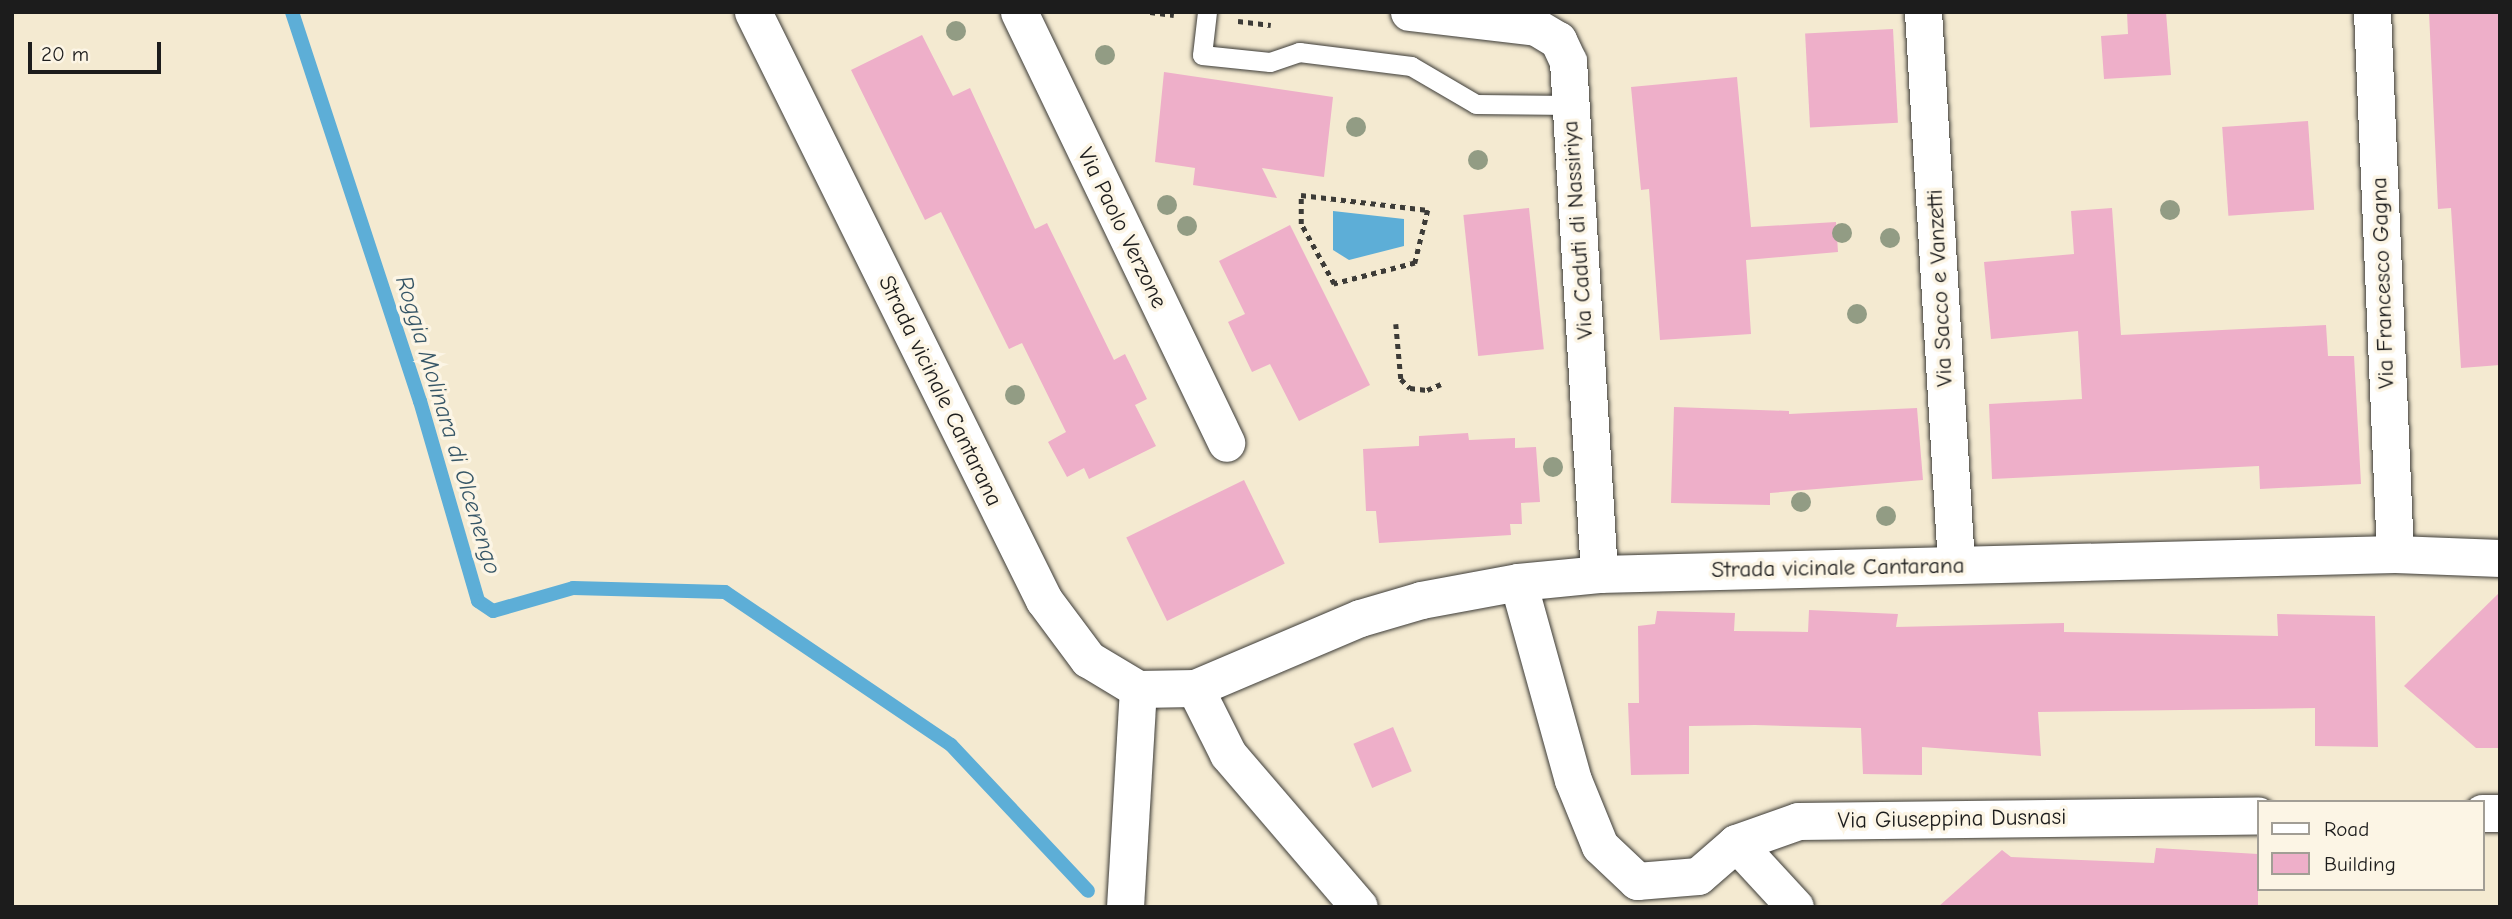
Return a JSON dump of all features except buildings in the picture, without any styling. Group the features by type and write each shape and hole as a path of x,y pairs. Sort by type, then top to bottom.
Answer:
{"street":[{"name":"Strada vicinale Cantarana","path":"753,12 1044,600 1088,659 1138,689 1195,688 1360,618 1421,600 1518,582 1599,574 2395,554 2500,558"},
{"name":"Via Paolo Verzone","path":"1019,12 1226,443"},
{"name":"Via Caduti di Nassiriya","path":"1409,12 1536,27 1558,40 1568,61 1599,574"},
{"name":"Via Sacco e Vanzetti","path":"1923,12 1956,565"},
{"name":"Via Francesco Gagna","path":"2372,12 2395,554"},
{"path":"1518,582 1573,780 1600,846 1637,881 1698,876 1737,843 1795,907"},
{"path":"1195,688 1228,754 1359,907"},
{"path":"1125,907 1138,689"},
{"name":"Via Giuseppina Dusnasi","path":"1737,843 1798,821 2256,815"}],"lane":[{"path":"1207,15 1202,55 1270,62 1299,52 1411,66 1476,104 1570,105"}],"path":[{"path":"1150,12 1207,15 1276,25"},
{"path":"1301,195 1428,210 1415,263 1334,284 1301,224 1301,195"},
{"path":"1396,324 1401,379 1410,388 1427,390 1441,384"}],"water":[{"path":"1333,211 1404,219 1404,246 1349,260 1333,250"}],"waterway":[{"name":"Roggia Molinara di Olcenengo","path":"292,12 420,401 478,601 493,611 573,588 725,592 951,745 1088,891"}]}
